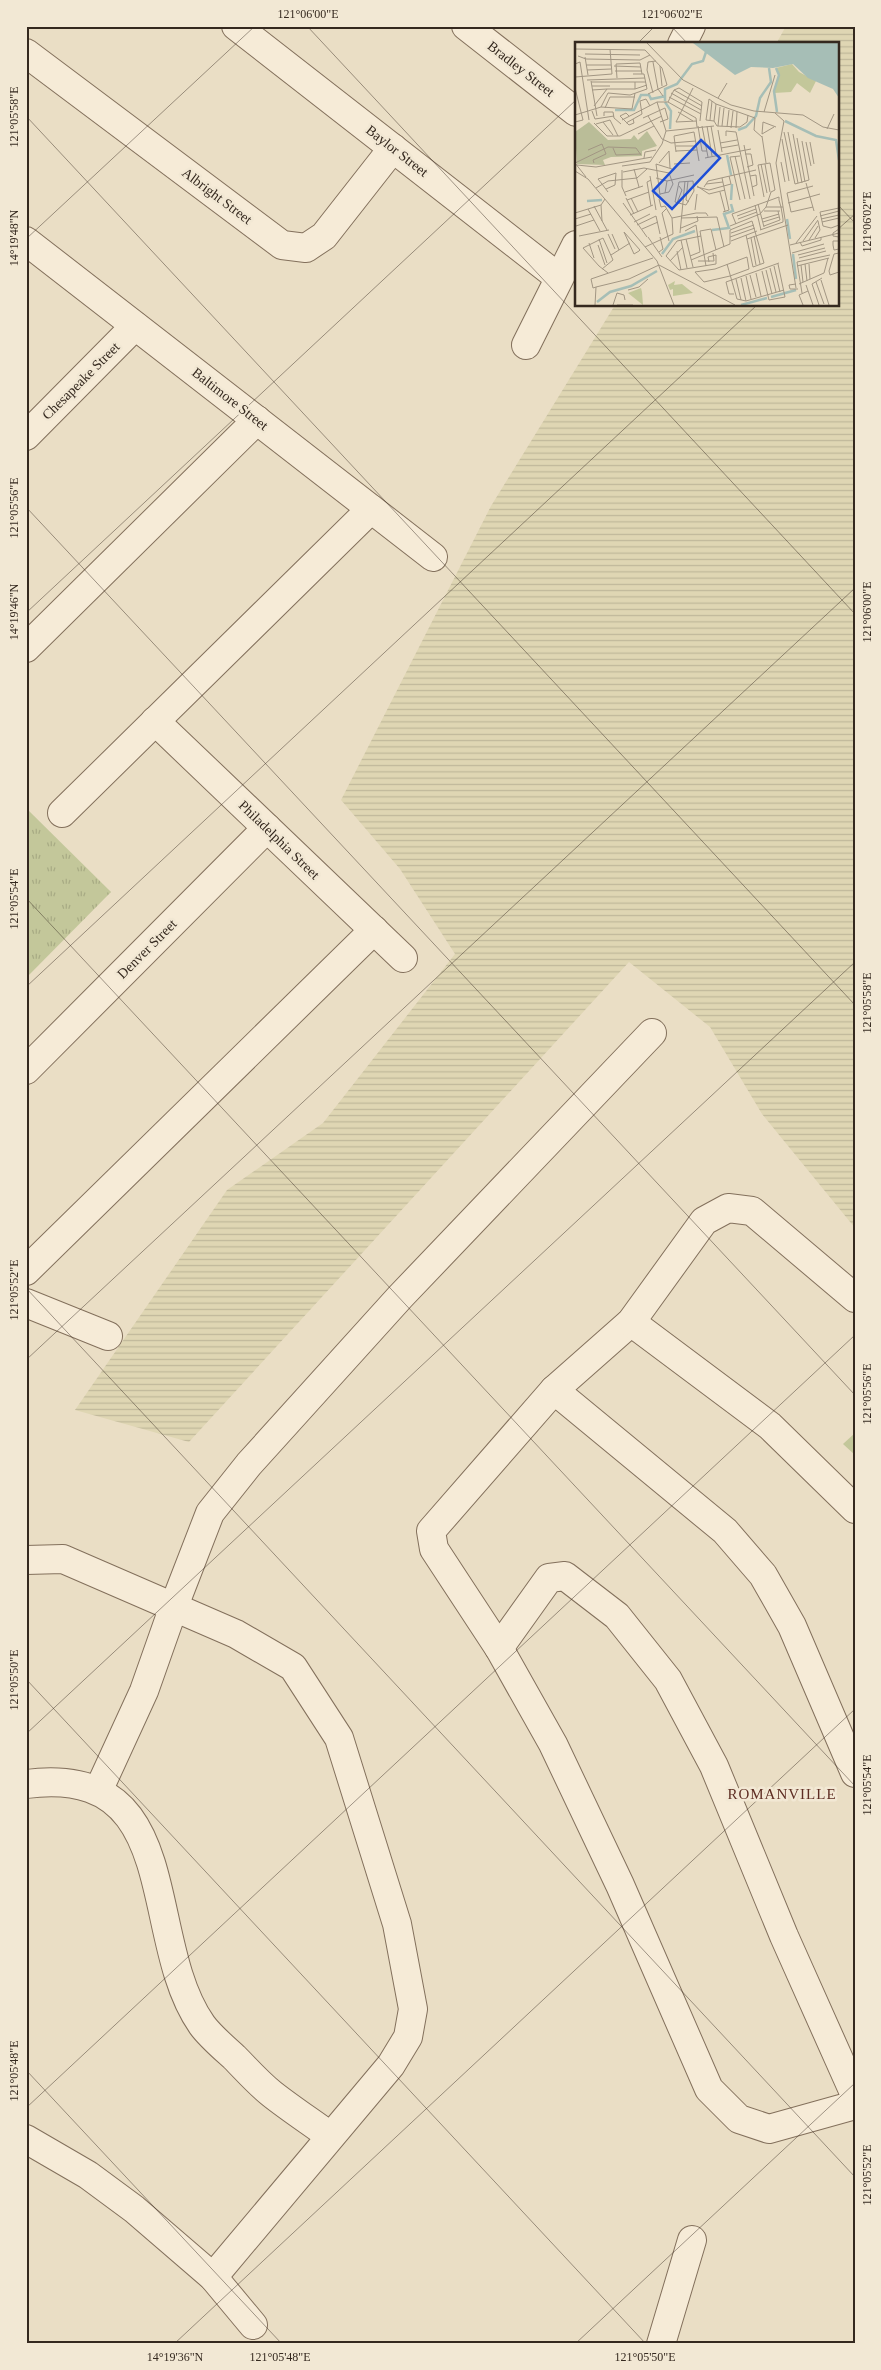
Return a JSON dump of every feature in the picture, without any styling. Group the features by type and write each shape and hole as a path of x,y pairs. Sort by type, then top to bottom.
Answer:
{"street":[{"name":"Baylor Street","path":"236,26 558,277"},
{"name":"Bradley Street","path":"466,26 575,111"},
{"path":"683,42 691,26"},
{"name":"Albright Street","path":"26,53 282,245 306,248 324,236 393,148"},
{"name":"Baltimore Street","path":"26,241 433,557"},
{"path":"526,345 558,277 575,247"},
{"name":"Chesapeake Street","path":"26,436 135,326"},
{"path":"26,648 257,420"},
{"path":"62,813 371,509"},
{"name":"Philadelphia Street","path":"155,721 404,958"},
{"name":"Denver Street","path":"26,1070 267,828"},
{"path":"26,1271 374,930"},
{"path":"99,1790 144,1691 210,1513 249,1464 400,1297 652,1033"},
{"path":"855,1298 752,1211 728,1208 704,1221 631,1322 554,1390 431,1531 434,1549 500,1648 553,1744 616,1877 709,2089 739,2119 769,2129 855,2104"},
{"path":"26,1303 108,1336"},
{"path":"631,1322 770,1426 855,1509"},
{"path":"554,1390 725,1532 762,1575 792,1626 855,1773"},
{"path":"26,1560 63,1559 236,1634 293,1667 339,1738 397,1924 413,2009 408,2037 391,2065 213,2277"},
{"path":"500,1648 549,1578 565,1576 617,1616 668,1680 714,1766 784,1936 855,2095"},
{"path":"26,1784 40,1782 77,1784 99,1790 123,1807 140,1833 182,1986 202,2025 270,2093 330,2136"},
{"path":"26,2139 88,2175 134,2209 213,2277 253,2325"},
{"path":"661,2344 692,2240"}],"shaded area":[{"path":"786,26 855,26 855,1228 762,1114 710,1027 629,962 189,1442 75,1410 227,1190 323,1123 455,954 400,869 341,800 491,506 614,306 838,306 838,42 777,42"}],"green space":[{"path":"26,808 111,892 26,978"},
{"path":"855,1433 855,1455 843,1444"}],"district":[{"name":"ROMANVILLE","path":"782,1794"}]}
